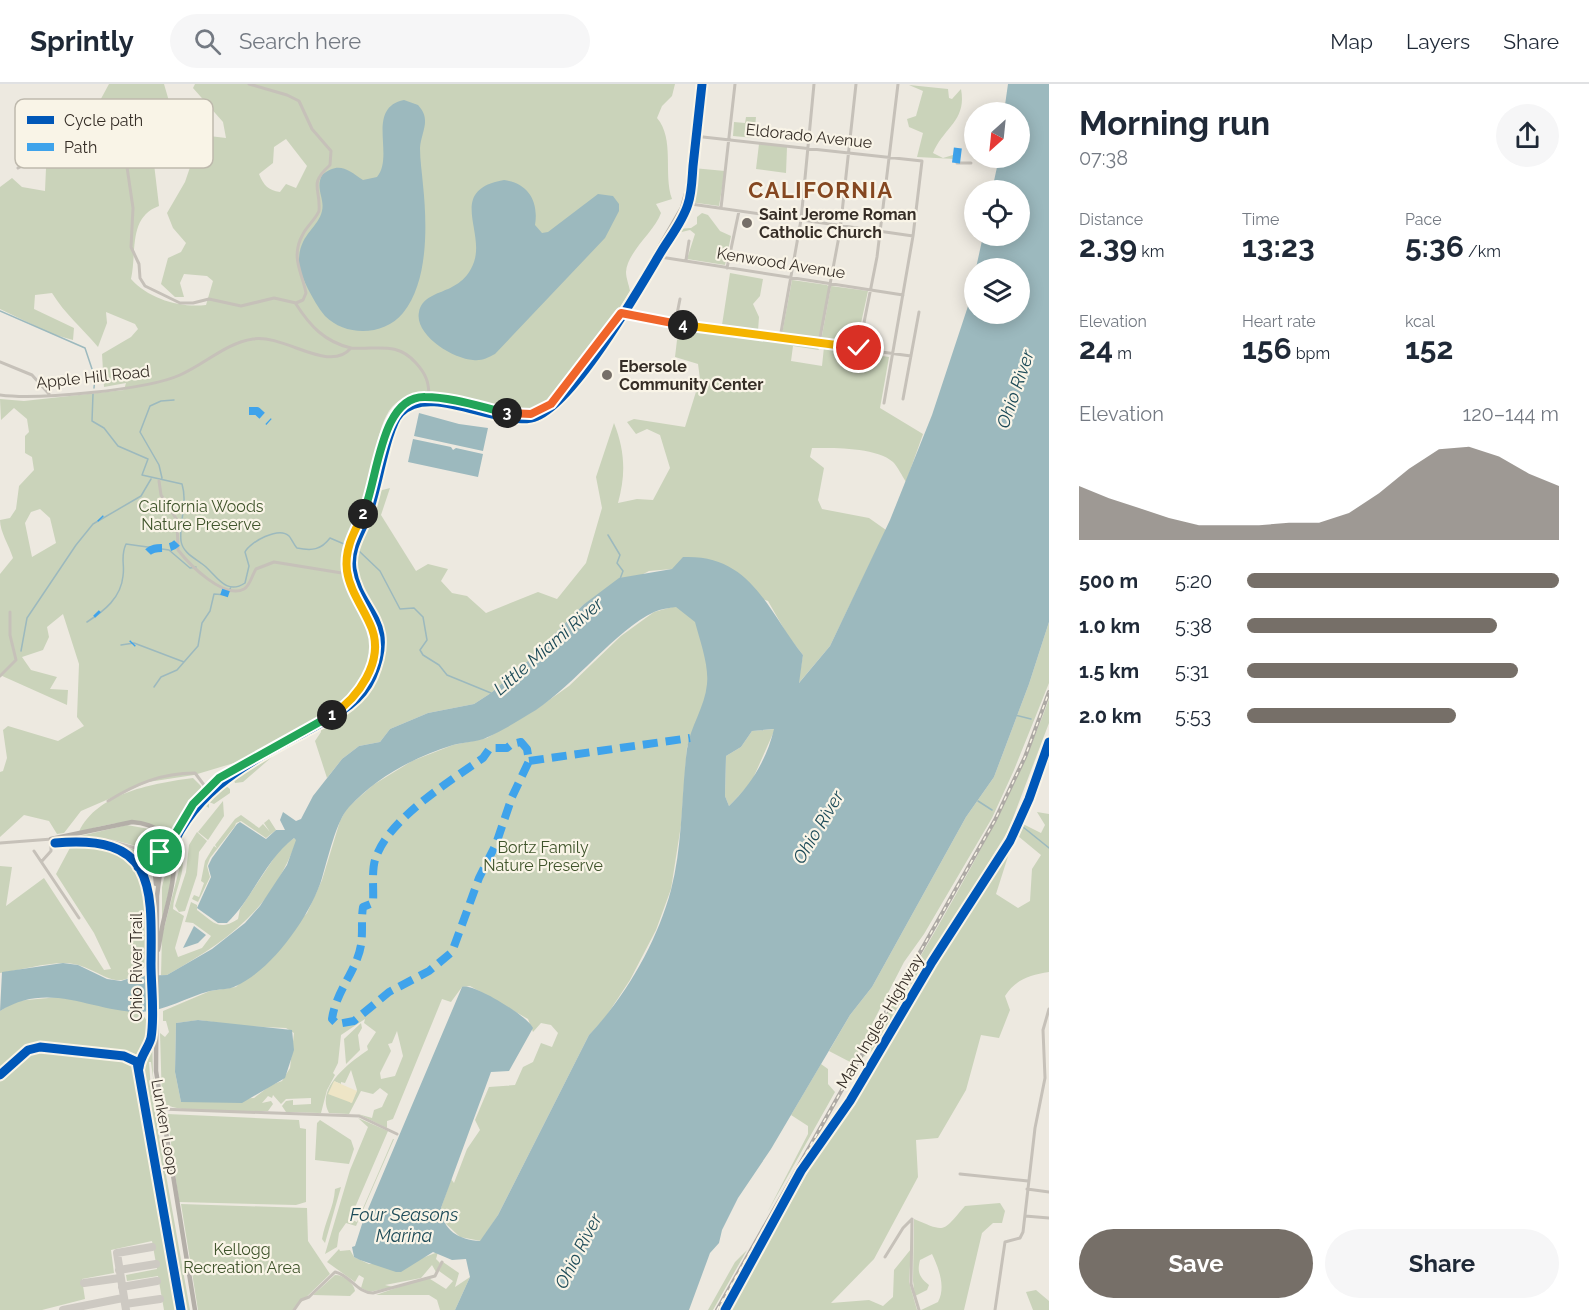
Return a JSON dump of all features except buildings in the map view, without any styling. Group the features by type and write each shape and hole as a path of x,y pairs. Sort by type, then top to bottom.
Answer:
{"main road":[{"path":"157,896 168,846 184,816 207,789 242,763 338,711 361,688 373,657 374,637 348,574 349,545 371,493 389,421 404,404 414,399 429,397 514,415 541,411 558,396 621,313 684,203 699,84"},
{"path":"51,839 132,822 142,823 159,832 173,851 176,868 155,959"},
{"path":"142,849 155,867 157,896 155,1023 160,1109 195,1310"}],"street":[{"path":"128,168 133,208 130,244 144,286 180,303 213,300 240,306 274,298 296,303 303,300 306,293 297,266 298,246 303,234 319,211 316,183 330,165 331,151 312,129 299,101 287,95 249,84"},
{"path":"721,208 735,84"},
{"path":"780,338 801,220 814,84"},
{"path":"819,343 841,225 856,84"},
{"path":"859,348 880,231 898,84"},
{"name":"Eldorado Avenue","path":"693,136 922,161 913,236"},
{"path":"957,163 964,164"},
{"path":"684,203 913,236 884,403"},
{"path":"727,268 738,211"},
{"path":"686,260 688,241"},
{"name":"Kenwood Avenue","path":"654,256 903,295"},
{"path":"675,324 680,299"},
{"path":"296,303 310,325 321,335 351,348"},
{"path":"903,399 919,312"},
{"path":"621,313 675,324 911,356"},
{"name":"Apple Hill Road","path":"0,395 41,395 162,382 192,370 250,339 278,340 331,358 345,354 351,348 386,346 406,352 425,374 429,397"},
{"path":"0,362 32,375 49,394"},
{"path":"41,395 44,388"},
{"path":"159,481 161,495 177,520 178,550 211,583 226,590 241,590 247,586 256,569 274,562 348,574"},
{"path":"0,676 16,660 10,635 10,612"},
{"name":"Mary Ingles Highway","path":"725,1310 801,1171 850,1101 932,962 1010,841 1021,820 1049,742"},
{"path":"108,801 133,785 174,774 195,773 207,789"},
{"path":"0,843 90,838 164,856"},
{"path":"42,861 51,851 51,839"},
{"path":"149,852 160,852 168,846"},
{"path":"34,851 79,918"},
{"path":"995,1310 1005,1244 1007,1240 1022,1235 1044,1078 1043,1030 1049,1009"},
{"path":"160,1109 358,1116 397,1134"},
{"path":"960,1173 1028,1181"},
{"path":"1027,1189 1049,1192"},
{"path":"1024,1216 1049,1218"},
{"path":"885,1257 912,1219 911,1278 919,1310"},
{"path":"294,1310 301,1300 309,1297 335,1272 345,1275 363,1291 373,1293 435,1276 442,1262"}],"green space":[{"path":"109,84 164,84 168,99 101,99"},
{"name":"California Woods Nature Preserve","path":"195,84 675,84 672,96 662,106 657,118 666,136 668,179 672,199 656,204 661,213 658,220 631,257 626,272 630,291 618,311 621,313 551,403 526,415 429,397 429,393 409,396 396,403 382,426 365,499 344,547 343,573 369,632 370,667 375,643 351,586 347,554 371,493 390,488 381,515 416,571 428,564 448,569 441,581 452,593 467,596 486,613 538,592 557,599 586,563 602,508 596,477 614,423 623,463 618,503 637,499 653,500 670,468 660,435 647,429 636,434 627,422 634,419 685,427 700,379 698,364 675,357 677,340 686,330 684,327 817,346 819,350 793,346 791,361 822,366 824,347 889,357 880,408 923,434 906,482 893,462 876,453 854,449 812,448 810,457 824,468 818,500 822,509 869,518 886,530 830,646 798,684 803,655 788,636 768,601 672,569 649,571 583,605 529,660 491,693 474,704 428,713 390,729 380,742 359,746 342,759 327,778 315,741 321,732 320,725 244,760 194,775 148,782 81,811 64,833 57,834 49,821 24,815 0,837 0,772 3,771 7,758 3,730 8,726 58,741 84,726 77,717 79,664 63,614 47,627 49,637 43,650 22,657 31,670 57,677 50,689 68,690 67,705 0,675 0,574 13,558 0,520 10,518 16,509 19,486 34,470 32,457 25,453 25,436 29,432 27,419 14,408 1,420 0,399 24,401 124,390 126,383 104,387 102,354 131,337 138,329 135,324 106,312 107,323 98,347 52,293 35,295 34,309 74,328 73,340 52,334 0,309 0,187 12,178 22,187 45,191 46,168 154,168 159,206 142,218 138,227 131,279 147,292 166,301 196,306 206,305 213,281 207,276 184,274 180,283 184,297 175,297 161,284 168,258 181,252 186,243 173,228 167,213 185,182 190,168 213,168 213,136 226,138 223,122 213,111 213,99 203,99 193,88","holes":["286,139 307,166 296,188 286,184 280,192 267,187 259,174 273,163 274,147","40,509 50,518 56,543 32,557 25,523 31,512"]},
{"path":"909,85 948,89 949,98 952,99 961,89 961,109 958,116 933,153 943,158 953,155 955,159 917,157 923,133 909,127 907,119 916,116 923,91"},
{"path":"746,117 756,117 754,138 733,136 734,122 745,123"},
{"path":"759,144 787,147 786,173 756,169"},
{"path":"693,168 725,171 719,206 690,202"},
{"path":"702,213 708,215 720,231 731,236 725,265 687,259 695,234 690,230 673,234 676,229 691,228 697,224 697,217"},
{"path":"730,273 763,279 760,296 753,304 759,317 758,331 722,325"},
{"path":"792,280 829,287 819,338 814,341 787,338 782,334"},
{"path":"831,286 868,291 856,346 821,341"},
{"name":"Bortz Family Nature Preserve","path":"676,606 732,644 687,747 681,825 671,889 656,930 630,980 605,1018 589,1035 498,1215 481,1241 460,1237 442,1220 441,1208 451,1179 454,1183 467,1149 480,1130 475,1120 489,1087 515,1085 523,1067 533,1062 541,1043 552,1047 558,1033 551,1025 541,1023 533,1032 528,1019 470,986 462,987 451,1002 442,999 393,1119 387,1121 387,1128 358,1114 372,1118 374,1110 382,1107 388,1094 380,1088 373,1094 361,1091 349,1114 329,1113 326,1104 330,1085 336,1077 352,1061 368,1050 367,1046 376,1032 364,1023 365,1019 341,1035 338,1063 333,1073 335,1075 327,1090 321,1113 286,1112 282,1106 286,1101 293,1100 293,1105 311,1104 311,1098 286,1099 281,1104 273,1095 272,1098 268,1096 262,1103 271,1101 273,1104 268,1111 196,1111 181,1109 162,1102 160,1033 165,1037 169,1032 166,1021 163,1021 163,1011 210,991 236,987 307,913 322,880 340,821 347,808 373,785 412,761 453,745 487,738 535,710 569,686 621,636 654,612","holes":["199,1020 242,1026 286,1028 294,1033 290,1068 282,1081 271,1085 254,1098 181,1102 175,1072 176,1023","397,1031 403,1056 395,1076 381,1079 380,1073 391,1051 388,1044 392,1043","351,1070 357,1090 351,1103 334,1081 345,1083"]},
{"path":"1049,622 1049,683 1014,770 992,818 924,934 904,962 852,1063 829,1051 850,1015 872,987 966,817 994,777 1029,684"},
{"path":"1049,699 1049,723 1008,831 872,1051 862,1058 987,837 1010,792"},
{"path":"775,729 751,783 729,806 725,796 726,756 741,747 752,731"},
{"path":"270,753 273,756 243,782 235,783 232,774"},
{"path":"193,778 201,786 201,790 182,813 167,838 157,830 136,823 114,824 79,832 99,807 113,799 145,787"},
{"path":"222,783 230,789 230,793 214,804 209,802 209,808 203,804 177,844 183,860 183,868 173,909 184,916 175,948 178,957 202,948 211,936 193,923 185,922 191,902 197,905 197,910 216,924 226,925 238,919 240,909 280,849 294,838 297,840 274,886 246,921 190,962 167,975 161,975 162,936 179,870 173,847 190,815"},
{"path":"223,801 224,816 208,840 198,832"},
{"path":"1037,812 1049,814 1049,972 1024,979 1009,990 1005,996 1010,1010 999,1038 981,1035 966,1090 938,1138 916,1140 918,1177 874,1259 831,1303 869,1300 883,1306 893,1297 894,1270 911,1249 909,1282 917,1310 730,1310 812,1165 844,1119 934,967 1010,850 996,894 1018,908 1030,901 1032,869 1041,855 1018,836 1023,824 1041,833 1045,825"},
{"path":"241,815 259,828 263,824 270,832 264,823 269,819 276,830 266,838 241,821 236,823 210,858 207,866 210,877 198,902 192,899 194,895 199,897 204,883 201,881 205,861 214,846 217,848 215,845 235,819"},
{"path":"127,825 149,829 166,843 164,847 154,851 114,840 80,836"},
{"path":"197,832 207,841 199,852 197,875 185,911 179,912 175,906 186,872 189,845"},
{"path":"74,840 123,846 149,858 138,864 119,851 100,844 55,842"},
{"path":"72,844 99,848 119,855 133,866 142,880 148,917 148,963 136,974 126,979 116,980 78,965 65,963 0,973 0,866 12,867 6,906 44,878 104,970 111,969 94,933 56,874"},
{"path":"170,853 174,869 162,920 162,887"},
{"path":"59,997 141,1012 149,1024 144,1047 131,1056 35,1044 25,1048 0,1070 0,1011 16,1001"},
{"path":"361,1023 362,1028 358,1035 360,1050 346,1064 344,1039"},
{"path":"152,1033 153,1075 158,1117 151,1062 149,1062 151,1090 190,1310 183,1310 141,1069 146,1049 149,1051 147,1048"},
{"path":"39,1049 126,1058 134,1060 138,1065 179,1310 164,1310 158,1276 127,1281 126,1275 157,1269 152,1241 111,1250 114,1273 82,1279 85,1299 42,1310 0,1310 0,1079 29,1054"},
{"path":"821,1064 828,1069 828,1084 835,1092 767,1213 808,1134 808,1126 791,1115"},
{"path":"167,1114 299,1120 300,1128 306,1129 306,1202 296,1205 179,1202"},
{"path":"358,1118 388,1131 350,1219 357,1222 394,1139 356,1226 346,1223 339,1233 337,1247 325,1254 350,1170 368,1127"},
{"path":"320,1120 351,1140 354,1149 349,1164 315,1160 317,1123"},
{"path":"341,1187 325,1243 322,1239 335,1189"},
{"path":"1000,1203 1005,1211 1002,1223 993,1223 982,1233 964,1310 921,1310 938,1302 941,1284 932,1254 920,1260 919,1264 920,1274 929,1285 927,1290 915,1296 913,1281 914,1219 933,1227 943,1228 965,1206"},
{"name":"Kellogg Recreation Area","path":"181,1204 307,1208 308,1241 330,1274 293,1310 198,1310"},
{"path":"339,1249 340,1251 350,1250 354,1257 369,1264 417,1260 438,1252 436,1259 440,1263 436,1272 432,1265 421,1278 385,1285 393,1287 369,1292 361,1288 364,1278 359,1275 355,1282 327,1262"},
{"path":"747,1250 713,1310 708,1310 735,1262"},
{"path":"443,1262 459,1273 455,1287 470,1277 455,1310 440,1310 437,1300 429,1295 376,1295 427,1277 446,1289 453,1281 439,1271"},
{"path":"335,1275 351,1282 355,1291 350,1296 313,1295"},
{"path":"1036,1290 1049,1301 1049,1310 1033,1310 1026,1292"}],"sand":[{"path":"334,1081 357,1091 352,1103 328,1094"}],"water":[{"path":"1008,84 1049,84 1049,622 1029,684 994,777 966,817 872,987 850,1015 771,1149 738,1198 722,1230 719,1243 710,1253 689,1310 455,1310 470,1277 466,1259 452,1260 433,1252 401,1272 396,1272 354,1257 352,1247 355,1246 363,1221 462,987 488,995 522,1016 533,1028 509,1071 491,1072 441,1208 448,1228 465,1239 480,1241 498,1215 589,1035 628,986 649,948 665,910 675,873 687,749 707,684 705,661 695,622 676,607 657,611 640,620 610,644 551,699 518,721 484,739 453,745 410,762 384,777 360,796 344,813 340,821 317,893 309,908 276,955 250,978 227,989 210,991 150,1011 123,1011 70,1000 36,998 18,1002 0,1011 2,972 63,963 78,965 107,979 121,981 136,976 167,975 212,949 245,923 260,906 287,865 296,840 294,838 275,857 227,923 218,923 197,908 211,877 208,866 237,824 240,822 266,839 276,830 285,830 280,820 283,812 296,821 301,819 313,796 342,759 359,746 380,742 390,729 428,713 474,704 491,693 529,660 583,605 619,578 672,569 683,557 706,559 725,565 755,588 803,655 799,683 830,646 890,520 932,415 964,318 964,324 1030,324 1030,258 978,258 981,246 1030,246 1030,180 994,180 997,168 1030,168 1030,102 1005,102","holes":["774,729 757,771 729,806 725,796 726,756 741,747 752,731"]},
{"path":"404,100 418,105 425,121 420,148 425,234 418,285 403,313 395,321 376,330 343,328 325,316 308,289 299,263 300,250 322,211 319,185 322,175 333,168 343,168 363,180 377,177 382,168 383,122 386,112 392,105"},
{"path":"504,180 520,185 530,195 535,208 535,225 542,233 548,232 598,194 613,196 619,204 619,211 605,238 495,354 479,360 465,359 446,350 429,337 419,321 419,312 428,298 452,287 468,273 474,262 476,250 472,202 477,193 487,185"},
{"path":"419,413 459,424 488,428 483,451 414,436"},
{"path":"413,439 451,447 453,450 456,448 483,454 478,477 408,462"},
{"path":"194,926 206,935 198,943 183,948"},
{"path":"198,1020 292,1030 294,1050 285,1078 242,1103 181,1102 175,1072 176,1023"}],"waterway":[{"path":"0,311 85,348 95,378 94,388"},
{"path":"93,394 92,421 104,428 118,446 148,459 142,475 182,484 184,491 182,546 223,584 233,587 245,583 249,566 245,552 265,536 284,533 289,536 297,548 302,549 320,547 330,538 344,544"},
{"path":"162,478 159,465 140,432 150,406 161,401 174,400"},
{"path":"21,651 27,618 76,545 93,524 141,496 151,479"},
{"path":"608,535 620,555 617,563 623,571 620,579"},
{"path":"87,622 105,608 119,591 122,584 123,553 126,544 169,550 190,568 196,567"},
{"name":"Little Miami River","path":"359,551 380,571 400,609 414,608 423,617 427,640 420,650 423,655 439,665 447,675 491,693"},
{"path":"154,687 161,677 177,670 198,646 202,623 210,611 214,594 227,595 231,587"},
{"path":"121,645 134,643 184,662"},
{"path":"1015,715 1031,719"},
{"path":"978,801 992,810"},
{"path":"1023,827 1049,848"}],"taxiway":[{"path":"126,1310 117,1253 152,1247"},
{"path":"119,1270 156,1264"},
{"path":"84,1283 120,1278"},
{"path":"122,1287 157,1281"},
{"path":"63,1310 123,1298"},
{"path":"125,1304 160,1299"}],"railway":[{"path":"717,1310 995,820 1025,757 1049,692"}],"marked path":[{"path":"956,163 958,147"},
{"path":"249,411 257,411 269,422"},
{"path":"148,552 177,543"},
{"path":"224,596 226,590"},
{"path":"529,761 690,738"},
{"path":"521,742 527,749 529,761 512,797 496,844 479,878 452,952 429,971 389,992 354,1021 337,1024 332,1019 334,1009 359,954 362,940 363,907 373,903 374,862 383,842 407,815 438,789 483,758 490,748 507,748 521,742"}],"cycle path":[{"path":"138,867 152,856 155,860 166,862 177,837 190,816 224,781 265,754 337,714 361,695 372,677 379,658 380,642 379,629 356,584 351,562 356,542 371,506 386,446 395,421 400,413 412,405 428,402 444,403 516,419 531,418 547,410 565,394 603,346 686,210 691,190 702,84"},
{"path":"725,1310 801,1171 850,1101 932,962 1010,841 1029,799 1049,742"},
{"name":"Ohio River Trail","path":"55,843 88,842 112,847 130,856 141,870 150,910 153,1020 151,1038 139,1068"},
{"name":"Lunken Loop","path":"0,1075 28,1050 40,1047 124,1056 137,1062 181,1310"}],"place":[{"name":"Saint Jerome Roman Catholic Church","path":"747,223"},
{"name":"Ebersole Community Center","path":"607,375"}],"district":[{"name":"CALIFORNIA","path":"821,190"}],"route":[{"path":"160,852 168,846 193,804 215,781 242,763 338,711 351,700 364,683 375,648 374,637 348,578 347,554 371,493 387,425 399,407 414,399 425,397 514,415 541,411 558,396 621,313 675,324 859,348"}],"water label":[{"name":"Ohio River","path":"1015,389"},
{"name":"Ohio River","path":"818,827"},
{"name":"Four Seasons Marina","path":"404,1224"},
{"name":"Ohio River","path":"578,1251"}]}
